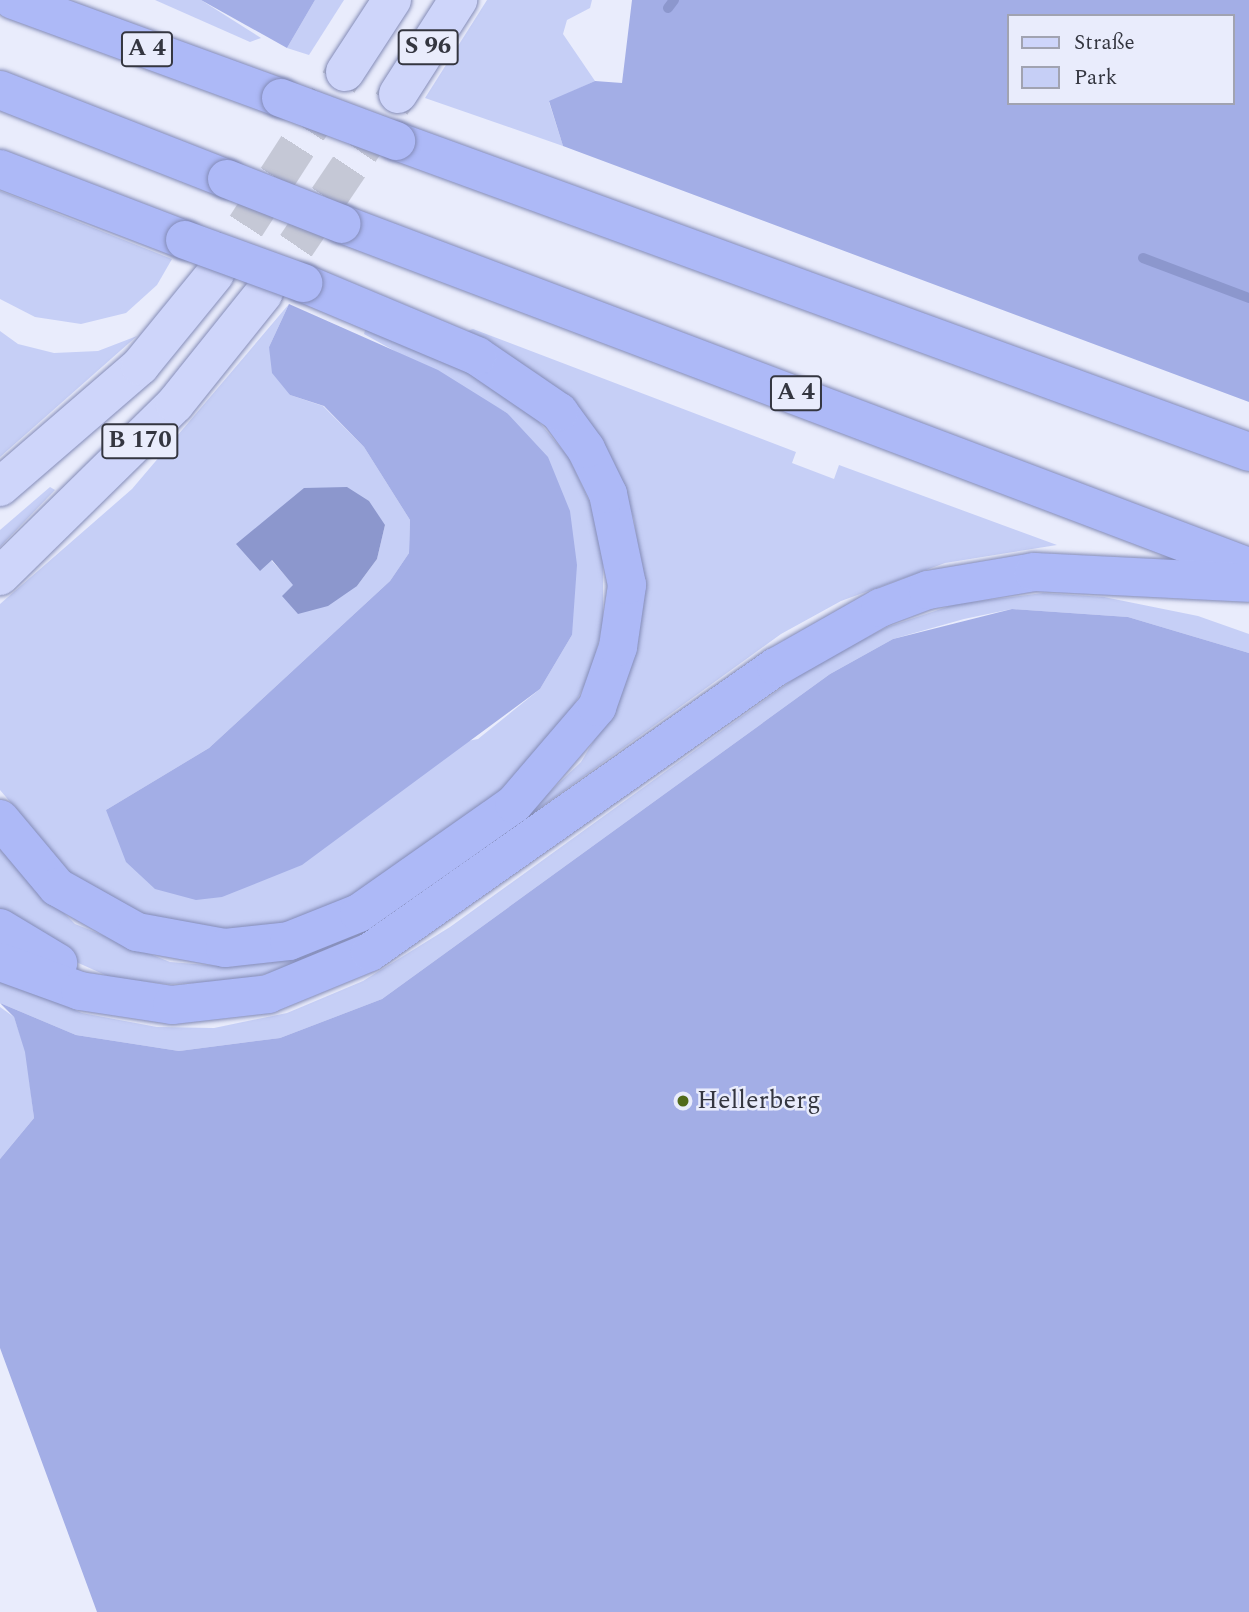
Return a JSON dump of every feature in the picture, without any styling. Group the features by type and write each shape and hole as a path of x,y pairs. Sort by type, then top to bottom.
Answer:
{"highway":[{"name":"A 4","path":"13,0 1249,452"},
{"name":"A 4","path":"0,90 342,224 1249,567"},
{"path":"0,169 303,283 477,356 558,412 586,449 608,494 627,585 618,647 597,707 514,804 359,913 289,942 225,948 137,932 57,887 0,819"},
{"path":"0,962 80,992 128,1000 220,1004 322,977 358,959 472,886 776,667 831,632 928,590 1034,572 1249,583"},
{"path":"0,928 128,1000"}],"main road":[{"name":"S 96","path":"345,72 392,0"},
{"name":"S 96","path":"398,94 458,0"},
{"name":"B 170","path":"0,487 140,366 215,274"},
{"name":"B 170","path":"0,576 176,404 264,293"}],"green space":[{"path":"155,0 201,0 261,38 250,42"},
{"path":"315,0 344,0 309,55 287,48"},
{"path":"487,0 592,0 590,8 567,20 563,34 595,81 549,102 563,146 425,98"},
{"path":"0,191 172,259 157,285 126,313 81,324 35,317 0,299"},
{"path":"289,304 269,347 290,395 323,406 364,447 410,520 409,553 390,581 209,748 106,810 478,739 540,689 572,635 507,413 364,334 366,326 465,366 535,417 569,458 591,505 603,558 603,623 591,673 562,728 504,790 360,892 276,927 224,932 165,924 76,880 0,790 0,604 132,489","holes":["385,525 377,559 357,586 294,585 271,560"]},
{"path":"473,329 796,452 792,463 834,479 839,465 1057,545 945,563 841,601 781,634 511,829 581,762 619,699 642,581 634,519 614,467 578,411 539,375 465,332"},
{"path":"0,331 18,344 54,353 98,351 137,336 0,457"},
{"path":"50,487 55,490 0,547 0,530"},
{"path":"1043,593 1104,597 1198,616 1249,634 1249,653 1128,617 1012,609 964,619 893,639 830,674 382,999 280,1038 179,1051 76,1035 0,1003 0,978 82,1013 157,1027 214,1028 287,1013 363,981 450,927 809,668 887,627 956,604"},
{"path":"0,849 75,924 170,962 232,967 351,933 354,940 289,968 237,981 169,984 112,978 56,953 0,917"},
{"path":"0,1007 14,1017 26,1052 34,1118 0,1159"}],"shaded area":[{"path":"201,0 315,0 287,48"},
{"path":"632,0 1249,0 1249,402 563,146 549,101 595,81 622,83"},
{"path":"289,304 438,370 507,413 548,457 570,511 577,565 572,635 540,689 302,865 222,897 196,900 155,889 126,862 106,810 209,748 390,581 409,553 410,520 364,447 324,406 290,395 272,373 269,347"},
{"path":"347,487 369,501 385,525 377,559 357,586 328,606 298,614 282,596 293,585 272,560 260,571 236,544 304,488"},
{"path":"1012,609 1128,617 1249,653 1249,1612 97,1612 0,1348 0,1159 34,1118 25,1052 14,1017 0,1003 76,1035 179,1051 280,1038 382,999 830,674 893,639"}],"waterway":[{"path":"668,8 674,0"},
{"path":"1143,258 1249,298"}],"tunnel":[{"path":"215,274 345,72"},
{"path":"264,293 398,94"}],"place":[{"name":"Hellerberg","path":"683,1101"}]}
